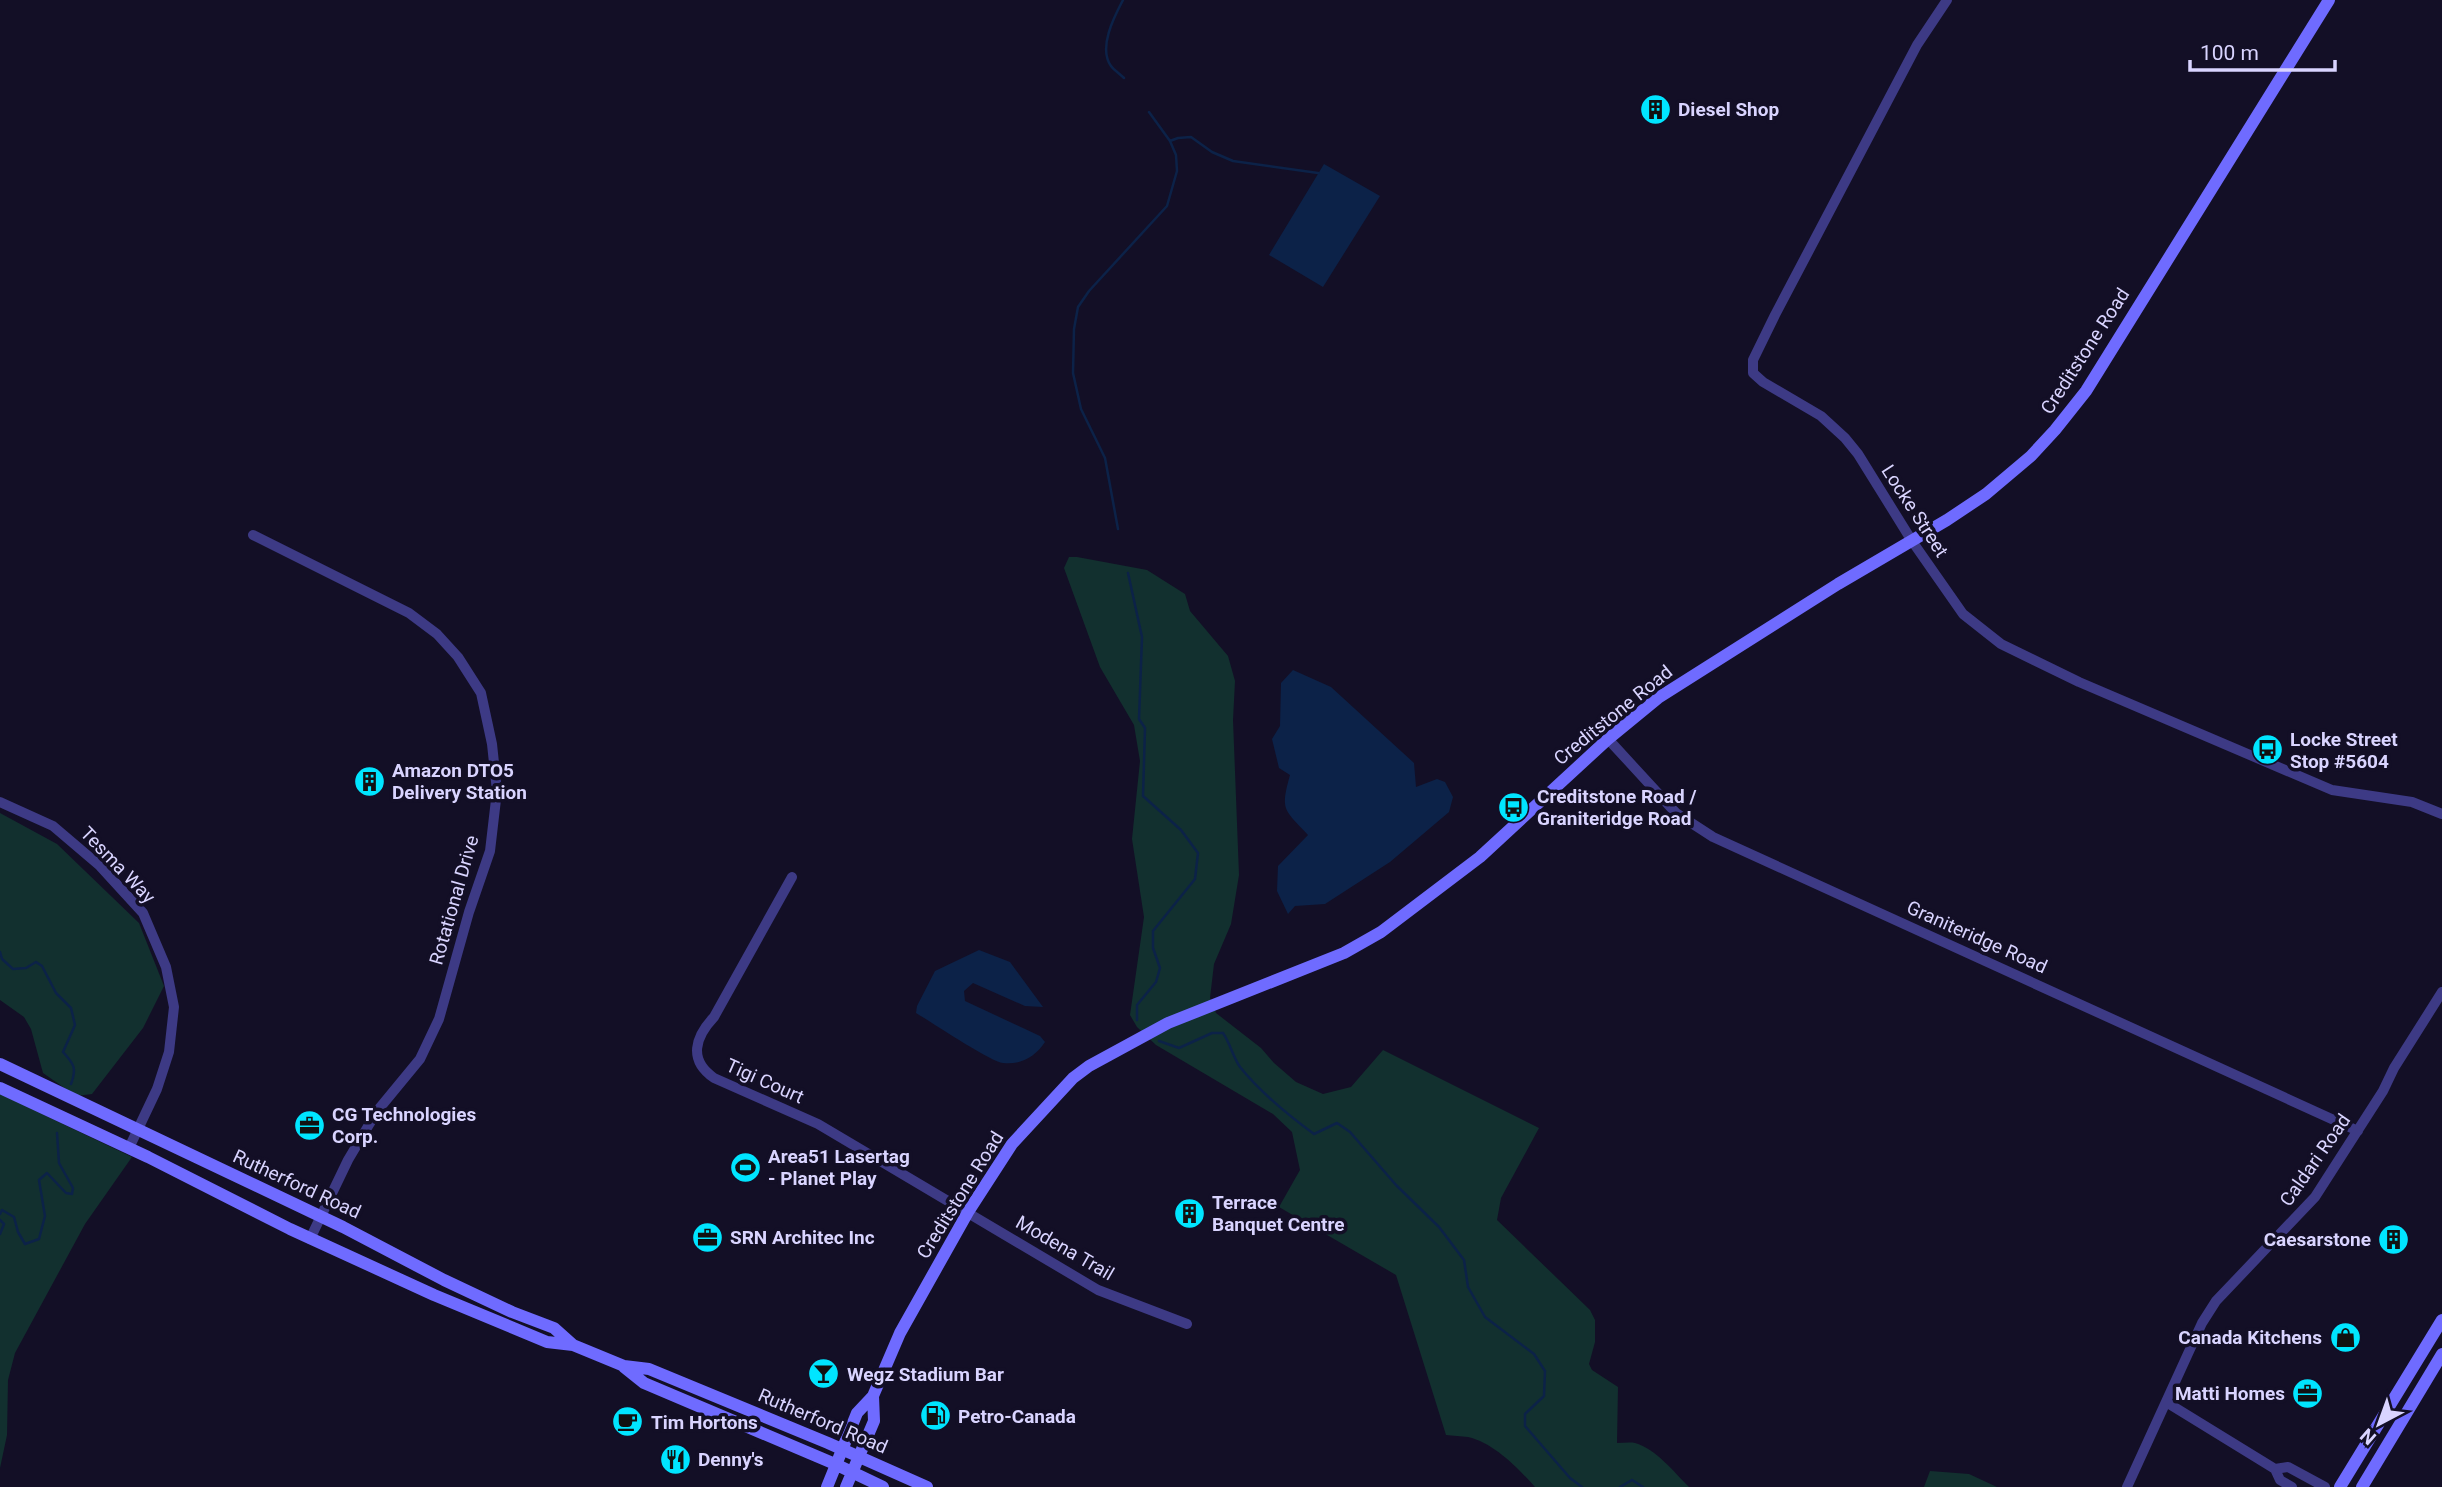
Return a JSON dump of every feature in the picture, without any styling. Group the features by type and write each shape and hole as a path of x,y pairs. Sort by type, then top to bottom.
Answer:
{"main road":[{"name":"Creditstone Road","path":"827,1487 857,1413 873,1396 900,1333 968,1212 1012,1144 1054,1098 1089,1066 1168,1023 1344,953 1381,932 1480,857 1608,739 1658,698 1838,584 1947,520 1986,494 2031,456 2086,391 2329,0"},
{"name":"Rutherford Road","path":"0,1064 322,1217 444,1280 512,1312 554,1328 573,1345"},
{"name":"Rutherford Road","path":"0,1088 434,1295 547,1342 573,1345 624,1366 649,1369 928,1487"},
{"path":"2340,1487 2442,1320"},
{"path":"2362,1487 2442,1354"},
{"name":"Rutherford Road","path":"624,1366 645,1384 883,1487"},
{"name":"Creditstone Road","path":"846,1487 874,1421 873,1396"}],"street":[{"name":"Locke Street","path":"1947,0 1925,30 1775,314 1752,366 1757,378 1821,416 1845,438 1963,614 2001,644 2091,687 2332,790 2412,802 2442,814"},
{"name":"Rotational Drive","path":"253,535 409,613 437,634 458,657 481,693 492,744 496,791 490,851 469,912 439,1018 421,1059 367,1128 348,1160 310,1238"},
{"name":"Graniteridge Road","path":"1608,739 1676,813 1713,836 2358,1131"},
{"name":"Tesma Way","path":"0,802 53,826 100,866 143,913 166,967 174,1007 169,1052 157,1088 130,1148"},
{"name":"Tigi Court","path":"792,877 714,1017 702,1030 697,1059 704,1071 714,1078 817,1124 968,1212"},
{"name":"Caldari Road","path":"2127,1487 2202,1323 2216,1301 2315,1197 2442,992"},
{"name":"Modena Trail","path":"968,1212 1098,1290 1187,1324"},
{"path":"2166,1402 2275,1469 2280,1480 2292,1487"},
{"path":"2275,1469 2288,1467 2325,1487"}],"green space":[{"path":"1069,557 1147,570 1185,594 1190,611 1228,656 1235,681 1233,720 1239,875 1231,924 1214,964 1210,998 1216,1013 1261,1048 1296,1082 1323,1094 1351,1087 1383,1050 1539,1128 1501,1198 1497,1220 1590,1310 1595,1320 1595,1342 1589,1364 1592,1370 1618,1387 1617,1443 1635,1443 1650,1450 1689,1487 1535,1487 1496,1450 1468,1437 1446,1435 1396,1275 1279,1207 1300,1170 1292,1132 1273,1114 1156,1045 1137,1027 1130,1015 1144,917 1132,839 1140,761 1134,725 1100,667 1064,568"},
{"path":"0,813 57,844 139,923 164,986 143,1028 92,1094 76,1096 43,1073 31,1029 24,1017 0,1000"},
{"path":"0,1094 132,1157 85,1224 15,1353 8,1380 7,1435 0,1468"},
{"path":"1930,1471 1969,1474 1997,1487 1924,1487"}],"water":[{"path":"1324,164 1380,196 1323,287 1269,255"},
{"path":"1293,670 1331,687 1414,763 1416,787 1437,779 1445,782 1453,797 1449,812 1390,862 1325,904 1295,906 1288,914 1277,891 1278,866 1308,835 1286,809 1285,796 1290,775 1279,768 1272,739 1280,726 1281,683"},
{"path":"979,950 1010,962 1043,1007 1025,1006 973,983 964,991 965,1001 1040,1036 1045,1042 1037,1052 1022,1061 996,1061 916,1013 935,971"}],"waterway":[{"path":"1123,0 1109,33 1106,50 1111,66 1124,78"},
{"path":"1118,529 1105,458 1081,409 1073,373 1074,329 1078,307 1089,291 1167,206 1177,171 1176,155 1170,141 1149,112"},
{"path":"1170,141 1191,137 1212,152 1233,161 1318,173"},
{"path":"1128,573 1142,637 1139,719 1145,728 1143,796 1181,830 1198,853 1195,879 1153,931 1153,948 1160,968 1156,982 1137,1005 1137,1020"},
{"path":"0,952 2,959 13,969 26,968 36,962 42,966 56,993 71,1008 75,1025 63,1052 73,1066 71,1084"},
{"path":"1159,1041 1179,1048 1212,1033 1223,1033 1248,1077 1294,1119 1314,1134 1337,1123 1350,1132 1396,1185 1439,1227 1464,1260 1468,1287 1485,1317 1534,1354 1545,1371 1544,1396 1525,1414 1525,1426 1570,1478 1582,1487"},
{"path":"0,1214 2,1210 14,1217 25,1244 39,1239 45,1216 39,1180 47,1173 66,1193 72,1194 73,1188 59,1163 57,1133"},
{"path":"0,1220 4,1224 0,1234"},
{"path":"1620,1487 1632,1480 1643,1487"}],"place":[{"name":"Diesel Shop","path":"1655,109"},
{"name":"Locke Street Stop #5604","path":"2267,750"},
{"name":"Amazon DTO5 Delivery Station","path":"369,781"},
{"name":"Creditstone Road / Graniteridge Road","path":"1514,807"},
{"name":"CG Technologies Corp.","path":"309,1125"},
{"name":"Area51 Lasertag - Planet Play","path":"745,1167"},
{"name":"Terrace Banquet Centre","path":"1189,1213"},
{"name":"SRN Architec Inc","path":"707,1237"},
{"name":"Caesarstone","path":"2394,1239"},
{"name":"Canada Kitchens","path":"2345,1337"},
{"name":"Wegz Stadium Bar","path":"824,1374"},
{"name":"Matti Homes","path":"2308,1393"},
{"name":"Petro-Canada","path":"935,1416"},
{"name":"Tim Hortons","path":"628,1422"},
{"name":"Denny's","path":"675,1459"}]}
